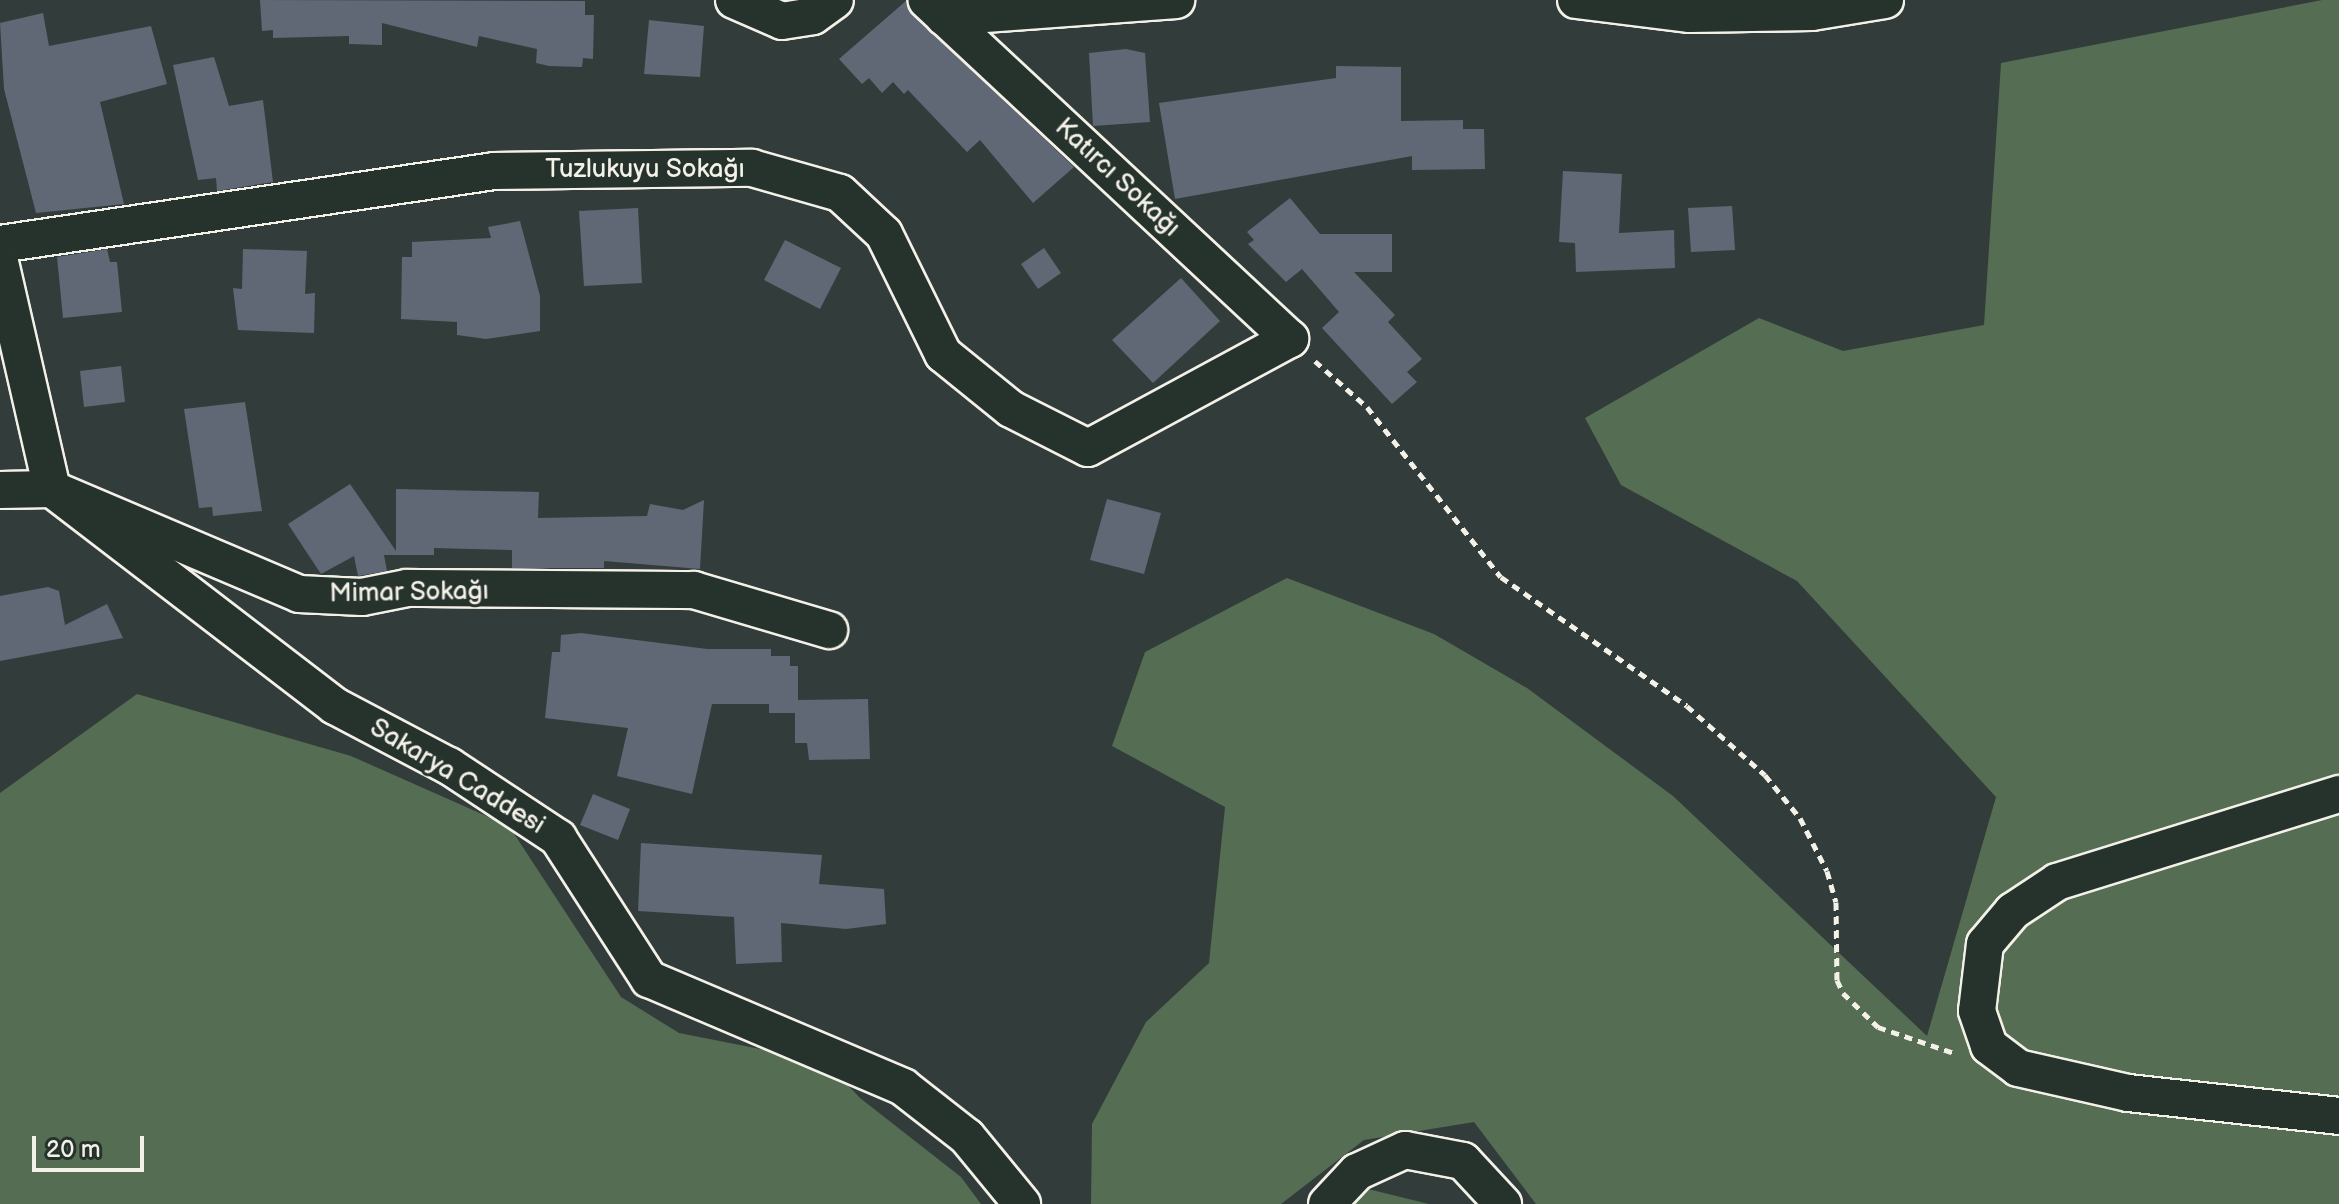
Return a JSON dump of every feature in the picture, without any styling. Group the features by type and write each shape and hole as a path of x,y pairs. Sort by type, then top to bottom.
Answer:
{"street":[{"path":"734,0 782,21 813,16 835,0"},
{"name":"Katırcı Sokağı","path":"936,8 1176,0"},
{"path":"1576,0 1678,14 1812,12 1885,0"},
{"name":"Katırcı Sokağı","path":"936,8 1290,339"},
{"name":"Tuzlukuyu Sokağı","path":"0,244 493,171 752,168 840,193 884,234 943,354 1011,409 1088,448 1290,339"},
{"path":"0,262 52,489 0,490"},
{"name":"Mimar Sokağı","path":"52,489 299,594 362,597 407,588 694,590 829,630"},
{"name":"Sakarya Caddesi","path":"52,489 335,706 449,766 558,838 649,979 903,1087 967,1137 1022,1204"},
{"path":"2339,794 2057,882 2013,911 1985,944 1977,982 1977,1011 1989,1046 2018,1068 2073,1083 2339,1116"},
{"path":"1327,1204 1357,1172 1405,1150 1463,1161 1503,1204"}],"path":[{"path":"1290,339 1367,407 1501,577 1687,706 1784,795 1827,871 1836,902 1837,980 1864,1018 1954,1053 1989,1046"}],"green space":[{"path":"2322,0 2339,0 2339,1204 1536,1204 1474,1122 1364,1140 1281,1204 1091,1204 1092,1124 1146,1022 1209,963 1225,807 1112,746 1145,652 1287,578 1434,634 1527,688 1673,796 1927,1036 1996,797 1797,581 1621,485 1585,418 1759,318 1843,351 1984,325 2001,63"},
{"path":"137,694 351,756 509,826 621,997 679,1033 826,1062 860,1098 961,1177 981,1204 0,1204 0,793"},
{"path":"1364,1188 1429,1204 1349,1204"}],"building":[{"path":"260,0 585,1 585,15 594,15 593,59 583,58 582,67 549,66 536,63 537,49 479,36 477,47 382,23 382,45 349,44 349,36 273,38 273,30 262,31"},
{"path":"907,0 913,15 1074,167 1033,203 980,140 967,152 908,90 904,94 893,82 882,93 869,78 862,84 839,59"},
{"path":"43,13 49,46 151,26 167,84 100,102 124,204 36,213 4,89 0,23"},
{"path":"649,20 704,26 700,77 644,74"},
{"path":"1126,49 1145,53 1150,122 1093,126 1089,53"},
{"path":"214,57 229,106 263,100 273,182 217,191 216,178 198,180 173,65"},
{"path":"1336,66 1401,67 1401,121 1463,120 1463,129 1484,129 1485,169 1412,170 1412,156 1175,199 1159,103 1336,78"},
{"path":"1563,171 1622,174 1619,233 1674,230 1675,268 1576,272 1575,243 1559,242"},
{"path":"1290,198 1320,234 1392,234 1392,272 1354,272 1395,315 1388,322 1422,359 1407,372 1417,382 1392,404 1322,328 1339,312 1302,269 1286,282 1248,244 1254,240 1247,232"},
{"path":"1732,206 1735,250 1691,252 1688,208"},
{"path":"638,208 642,283 584,286 579,211"},
{"path":"520,221 540,296 540,331 486,339 457,335 457,322 401,319 402,257 412,257 412,242 491,238 488,227"},
{"path":"785,240 841,268 820,309 764,280"},
{"path":"1044,248 1061,273 1038,289 1021,264"},
{"path":"107,249 110,262 117,262 122,312 63,318 57,257"},
{"path":"243,249 307,251 305,294 315,293 314,333 238,330 233,288 242,289"},
{"path":"1181,278 1220,321 1153,383 1112,340"},
{"path":"121,366 125,402 84,407 80,371"},
{"path":"245,402 262,511 213,516 212,507 199,508 184,409"},
{"path":"350,484 396,551 396,489 539,492 538,518 647,516 650,504 683,510 704,500 700,569 604,561 604,568 512,568 512,550 434,548 434,555 384,555 387,571 358,576 354,556 321,574 288,524"},
{"path":"1107,499 1161,513 1144,574 1090,560"},
{"path":"48,587 59,591 65,625 107,604 123,638 0,661 0,596"},
{"path":"581,633 707,649 771,649 771,656 790,656 790,666 798,666 798,700 868,699 870,759 809,760 807,743 795,743 795,713 769,713 769,704 712,704 692,794 617,776 628,728 545,718 552,652 560,652 561,635"},
{"path":"593,794 630,809 618,840 580,825"},
{"path":"641,843 822,855 819,884 884,889 886,924 846,929 781,923 782,962 736,964 734,917 638,911"}]}
